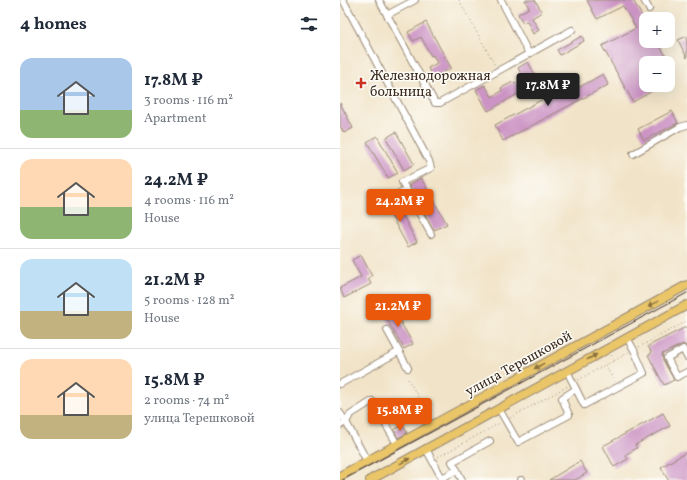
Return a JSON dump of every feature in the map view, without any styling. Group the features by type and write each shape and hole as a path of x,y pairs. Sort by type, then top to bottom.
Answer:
{"main road":[{"name":"улица Терешковой","path":"340,476 687,285"},
{"path":"370,480 687,305"}],"lane":[{"path":"343,0 429,161 431,168 402,182 431,234"},
{"path":"379,0 436,103 440,103 572,30"},
{"path":"388,15 414,0"},
{"path":"501,0 530,54"},
{"path":"644,0 650,9"},
{"path":"633,154 680,127 687,125"},
{"path":"385,201 407,190"},
{"path":"387,330 408,368"},
{"path":"567,371 584,405 644,373 634,350 626,338"},
{"path":"687,357 683,349 667,358 677,377 687,372"},
{"path":"340,384 398,352"},
{"path":"499,409 518,442 569,415 562,398 576,389"},
{"path":"343,423 350,415 372,401 397,444"},
{"path":"340,413 343,423 367,461"},
{"path":"462,480 452,462 490,441"},
{"path":"426,449 443,479 457,470"}],"path":[{"path":"459,0 498,71"},
{"path":"433,460 687,321"},
{"path":"608,351 614,361"},
{"path":"605,365 617,387"},
{"path":"408,379 433,424"}],"building":[{"path":"525,0 535,0 542,12 532,18 539,30 533,34 527,21 523,23 518,14 529,8"},
{"path":"587,0 633,0 640,12 639,48 661,48 666,56 639,56 639,92 651,92 633,102 602,46 636,28 623,6 597,19"},
{"path":"426,22 451,68 433,78 428,68 437,63 433,55 431,56 421,37 413,41 408,32"},
{"path":"582,36 584,41 560,55 557,50"},
{"path":"687,36 687,58 678,40"},
{"path":"528,62 539,82 488,111 476,90 485,85 492,97 502,91 501,88 513,82 515,84 524,79 518,68"},
{"path":"603,74 608,85 503,141 495,125 573,83 576,89"},
{"path":"340,103 353,128 344,133 340,126"},
{"path":"672,111 678,123 644,140 638,129"},
{"path":"396,132 414,164 404,170 386,138"},
{"path":"377,136 398,173 388,178 367,142"},
{"path":"421,178 447,224 434,230 409,185"},
{"path":"395,201 417,242 408,247 388,210 381,215 378,209"},
{"path":"361,255 372,276 368,278 371,284 344,298 340,288 361,277 352,260"},
{"path":"392,307 413,344 404,349 383,312"},
{"path":"686,327 687,347 683,344 662,354 663,360 674,380 664,385 648,355 652,353 648,346"},
{"path":"663,413 670,426 635,445 637,448 625,455 628,459 614,467 603,446"},
{"path":"403,425 407,433 398,438 394,430"},
{"path":"687,452 687,480 668,480 661,467"},
{"path":"580,461 587,473 575,480 549,480"}],"tram line":[{"path":"343,480 687,293"}],"place":[{"name":"Железнодорожная больница","path":"361,83"}]}
